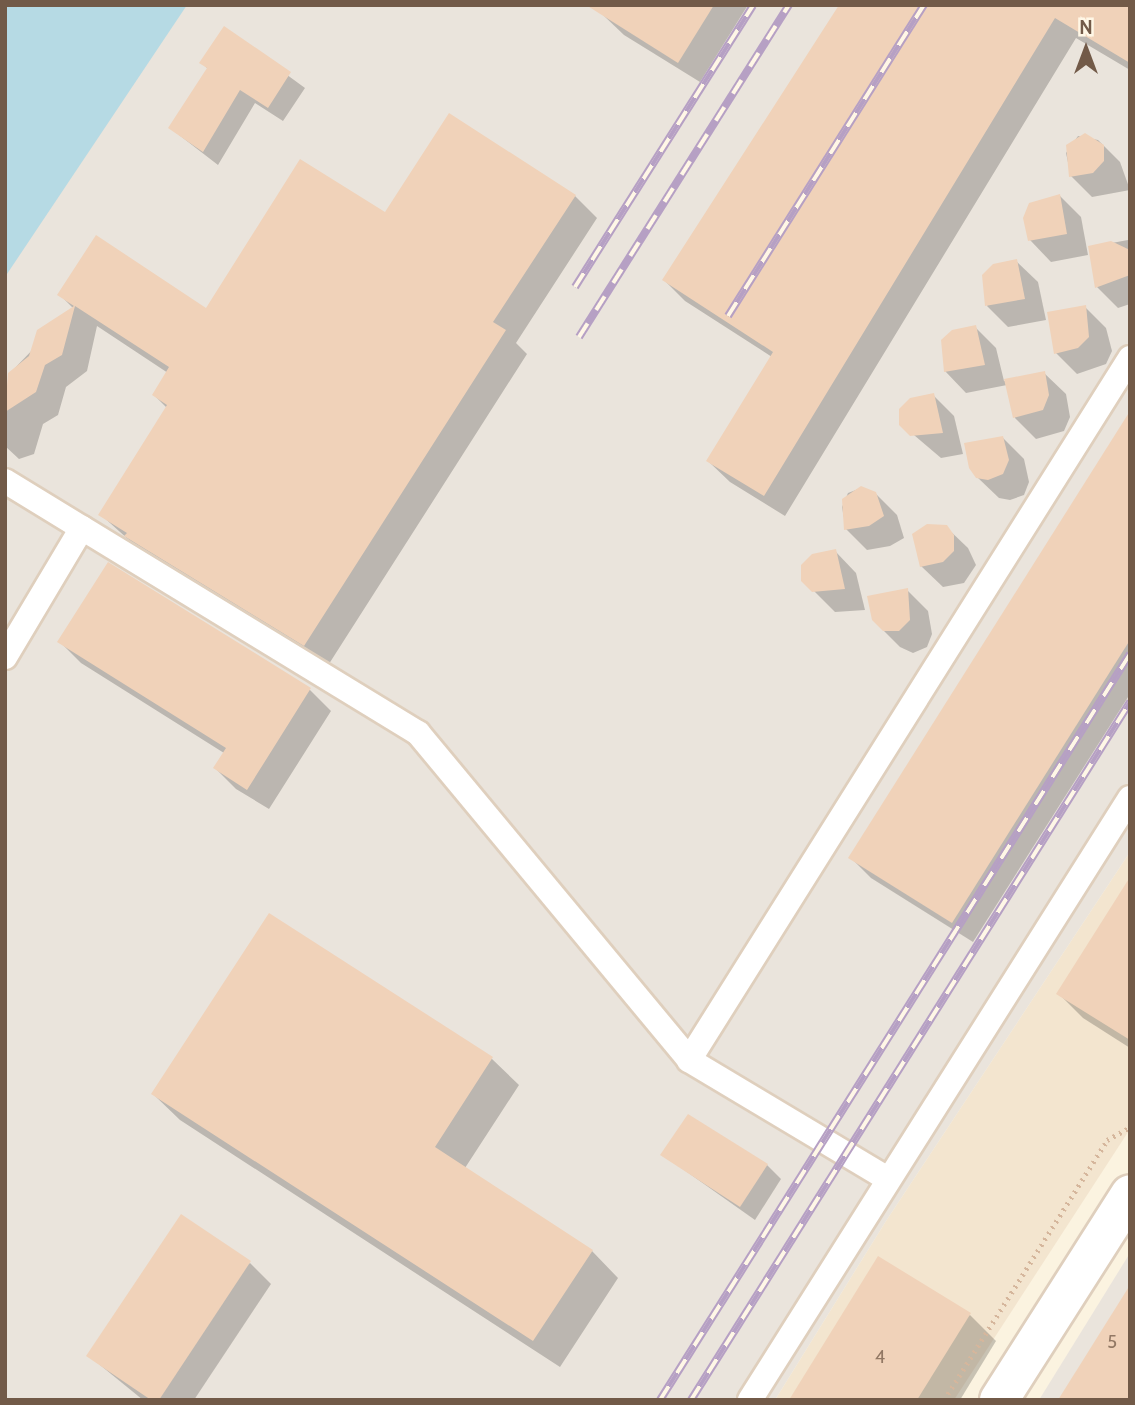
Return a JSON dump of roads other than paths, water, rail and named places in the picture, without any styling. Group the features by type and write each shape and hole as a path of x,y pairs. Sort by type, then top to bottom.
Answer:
{"street":[{"path":"999,1400 1130,1194"}],"lane":[{"path":"690,1060 1130,358"},
{"path":"5,481 418,733 690,1060 888,1179"},
{"path":"5,657 82,528"},
{"path":"750,1400 1130,799"}],"water":[{"path":"5,5 187,5 5,277"}],"railway":[{"path":"575,287 753,5"},
{"path":"579,337 789,5"},
{"path":"728,316 924,5"},
{"path":"660,1400 1130,654"},
{"path":"691,1400 1130,702"}]}
